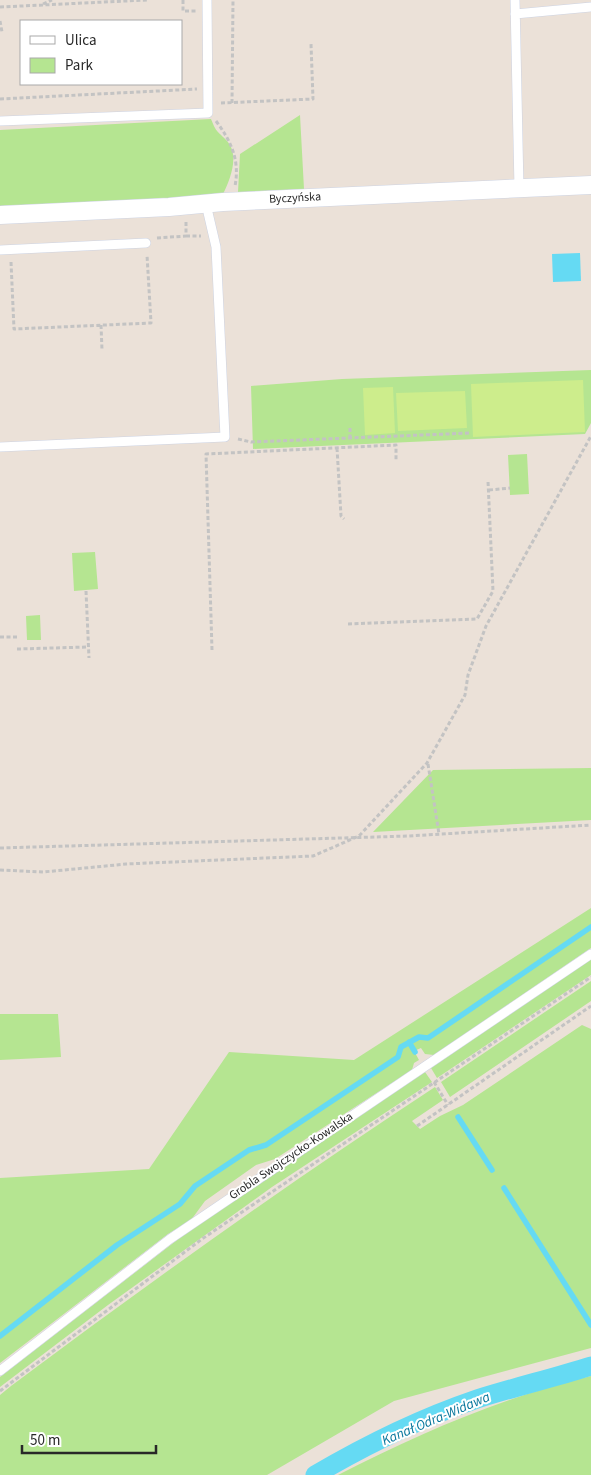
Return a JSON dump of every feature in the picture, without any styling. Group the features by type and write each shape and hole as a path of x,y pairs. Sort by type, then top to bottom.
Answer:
{"street":[{"name":"Byczyńska","path":"0,215 233,201 591,185"}],"lane":[{"path":"0,122 208,109 207,0"},
{"path":"515,0 519,188"},
{"path":"516,14 591,7"},
{"path":"0,447 225,437 216,247 206,204"},
{"path":"0,250 146,243"},
{"name":"Grobla Swojczycko-Kowalska","path":"0,1371 170,1239 591,954"}],"path":[{"path":"41,5 52,0"},
{"path":"0,6 147,0"},
{"path":"183,0 183,11 207,11"},
{"path":"232,103 233,0"},
{"path":"0,21 2,32"},
{"path":"233,201 237,176 235,153 229,139 208,109 232,103 313,99 311,44"},
{"path":"0,99 208,89"},
{"path":"10,249 14,329 151,323 146,243 149,238 186,236 186,216"},
{"path":"101,325 102,350"},
{"path":"350,428 350,438"},
{"path":"225,437 252,442 471,433"},
{"path":"0,870 43,872 126,864 313,856 359,836 428,763 465,696 468,675 486,626 591,436"},
{"path":"212,650 206,454 396,445 396,460"},
{"path":"338,448 341,516 344,519"},
{"path":"348,624 477,619 493,591 488,481"},
{"path":"489,490 510,488"},
{"path":"86,591 88,658"},
{"path":"0,637 17,637"},
{"path":"17,649 88,647"},
{"path":"428,763 439,834"},
{"path":"0,848 439,834 591,825"},
{"path":"0,1391 202,1239 591,977"},
{"path":"417,1126 591,1006"},
{"path":"434,1083 448,1105"}],"green space":[{"path":"300,115 304,189 238,192 240,154"},
{"path":"211,119 216,130 227,141 233,153 231,175 223,194 169,199 0,206 0,130"},
{"path":"591,370 591,423 585,434 253,449 251,386 342,379"},
{"path":"583,380 585,432 473,437 471,384"},
{"path":"393,387 395,433 365,435 363,388"},
{"path":"465,391 467,428 398,431 396,393"},
{"path":"527,454 529,494 510,495 508,455"},
{"path":"95,552 98,589 74,591 72,553"},
{"path":"40,615 41,640 27,640 26,616"},
{"path":"591,768 591,820 373,832 433,770"},
{"path":"591,908 591,948 434,1055 425,1054 421,1048 414,1051 419,1060 414,1063 412,1070 275,1159 256,1165 205,1201 191,1220 168,1234 0,1363 0,1178 149,1169 229,1052 354,1060"},
{"path":"591,959 591,975 437,1078 431,1068"},
{"path":"591,981 591,1001 450,1097 441,1082"},
{"path":"0,1014 58,1014 61,1057 0,1060"},
{"path":"582,1025 591,1029 591,1348 394,1401 267,1475 0,1475 0,1395 11,1386 221,1233 435,1087 443,1100 412,1121 420,1129 440,1116 463,1105"},
{"path":"425,1072 432,1082 272,1187 108,1305 0,1387 0,1377 199,1223"},
{"path":"591,1376 591,1475 338,1475 399,1445 462,1418 526,1395"}],"water":[{"path":"580,253 581,281 553,282 552,254"}],"waterway":[{"path":"0,1336 117,1245 180,1204 195,1186 249,1150 266,1145 398,1057 401,1047 419,1037 428,1038 591,927"},
{"path":"409,1042 415,1052"},
{"path":"458,1117 492,1170"},
{"path":"504,1188 591,1325"},
{"name":"Kanał Odra-Widawa","path":"315,1475 354,1453 435,1415 477,1399 591,1366"}]}
